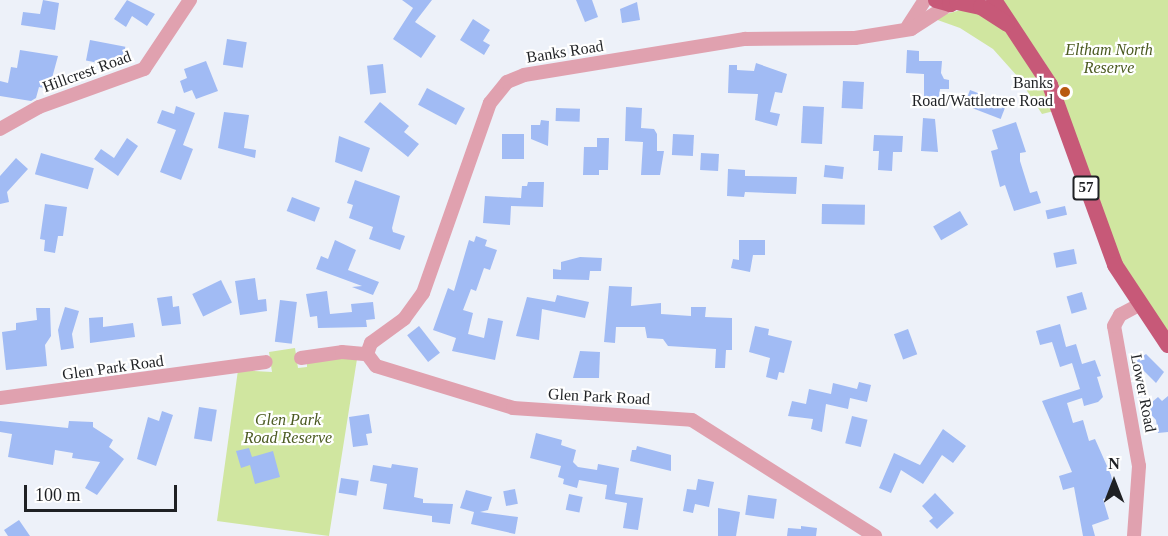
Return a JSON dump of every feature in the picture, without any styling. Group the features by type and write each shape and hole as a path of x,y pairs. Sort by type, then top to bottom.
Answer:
{"main road":[{"name":"57","path":"994,0 1050,85 1108,248 1139,305 1168,345"},
{"name":"57","path":"951,1 981,7 1013,28"}],"street":[{"name":"Hillcrest Road","path":"0,129 39,108 144,69 190,0"},
{"path":"904,30 925,0"},
{"name":"Banks Road","path":"367,354 371,343 404,319 423,292 490,103 507,81 524,75 745,39 855,38 904,30 915,28 951,1"},
{"name":"Lower Road","path":"1134,536 1139,466 1114,326 1120,315 1139,305"},
{"path":"301,358 342,352 367,354"},
{"name":"Glen Park Road","path":"367,354 376,366 513,408 692,420 875,536"},
{"name":"Glen Park Road","path":"0,398 266,362"}],"green space":[{"name":"Eltham North Reserve","path":"1000,0 1168,0 1168,336 1127,275 1045,63"},
{"path":"968,8 1002,27 1030,63 1054,111 1042,114 1018,77 993,49 960,28 932,18"},
{"name":"Glen Park Road Reserve","path":"295,348 298,368 307,367 307,362 341,355 357,359 329,536 217,521 238,370 272,372 269,352"}],"building":[{"path":"43,0 59,3 55,30 21,25 23,12 40,14"},
{"path":"127,0 155,14 147,26 132,16 126,27 114,19"},
{"path":"402,0 432,0 415,22 436,36 421,58 393,39 413,8"},
{"path":"576,0 592,0 598,17 585,22"},
{"path":"637,2 640,20 622,23 620,9"},
{"path":"473,19 490,30 483,41 490,45 484,55 460,40"},
{"path":"227,39 247,42 243,68 223,65"},
{"path":"90,40 125,47 121,67 86,61"},
{"path":"20,50 58,56 49,89 39,87 36,98 31,101 0,96 0,81 8,83 11,67 17,68"},
{"path":"907,50 919,51 919,61 942,61 941,73 944,79 949,80 949,89 940,89 939,99 924,99 924,74 906,73"},
{"path":"206,61 218,91 196,99 192,90 184,93 180,81 187,78 184,69"},
{"path":"756,63 787,74 782,93 775,92 770,112 780,114 777,126 755,120 758,94 728,93 729,65 737,65 737,70 754,71"},
{"path":"383,64 386,93 370,95 367,66"},
{"path":"843,81 864,82 863,109 842,108"},
{"path":"427,88 465,108 456,125 418,105"},
{"path":"970,90 1006,104 1001,119 964,105"},
{"path":"380,102 409,126 404,132 419,144 408,157 364,122"},
{"path":"176,106 195,113 183,145 193,149 181,180 160,172 176,130 157,123 162,110 174,114"},
{"path":"803,106 824,107 822,144 801,143"},
{"path":"626,107 642,108 641,128 654,129 657,134 657,151 664,151 660,175 641,175 643,142 625,141"},
{"path":"556,108 580,109 580,122 556,121"},
{"path":"224,112 249,115 244,148 256,150 255,158 218,148"},
{"path":"923,118 935,119 938,152 921,151"},
{"path":"541,120 549,121 548,146 531,139 531,125 540,125"},
{"path":"1016,122 1026,152 1020,153 1020,161 1030,193 1037,191 1041,203 1014,211 1005,185 1000,187 991,151 998,149 992,130"},
{"path":"502,134 524,134 524,159 502,159"},
{"path":"673,134 694,135 693,156 672,155"},
{"path":"874,135 903,136 902,152 893,152 892,171 878,170 879,151 873,151"},
{"path":"339,136 370,148 362,172 335,162"},
{"path":"127,138 138,146 118,176 94,159 101,149 114,158"},
{"path":"597,138 609,138 608,170 599,170 599,175 583,175 584,147 597,147"},
{"path":"41,153 94,168 88,189 35,174"},
{"path":"701,153 719,154 718,171 700,170"},
{"path":"16,158 28,169 7,192 9,202 0,204 0,176"},
{"path":"825,165 844,167 843,179 824,177"},
{"path":"728,169 745,170 745,176 797,177 796,194 745,192 744,197 727,196"},
{"path":"355,180 400,196 392,228 393,232 405,236 400,250 369,239 373,227 349,218 353,205 347,203"},
{"path":"528,182 544,182 543,207 511,206 510,225 483,223 485,196 521,198 522,186 527,186"},
{"path":"292,197 320,208 315,222 287,211"},
{"path":"45,204 67,207 63,236 58,236 55,253 44,251 45,240 40,239"},
{"path":"822,204 865,205 865,225 822,224"},
{"path":"1065,206 1067,215 1048,219 1046,210"},
{"path":"960,211 968,225 941,240 933,226"},
{"path":"476,236 487,240 485,246 497,250 490,270 484,268 476,291 471,289 463,310 473,313 468,334 484,338 488,318 503,321 495,360 452,351 456,338 433,330 448,288 454,291 469,240 474,242"},
{"path":"335,240 356,250 348,270 379,282 373,295 352,287 362,286 316,269 321,256 328,259"},
{"path":"739,240 765,240 765,255 753,255 750,272 731,268 733,259 739,260"},
{"path":"1074,249 1077,264 1056,268 1053,253"},
{"path":"580,257 602,258 601,271 590,271 589,280 553,279 553,269 561,270 561,262"},
{"path":"255,278 258,300 266,299 267,311 240,315 235,281"},
{"path":"221,280 232,302 203,316 192,294"},
{"path":"609,286 632,287 631,306 661,303 661,314 691,316 691,307 706,307 705,317 732,318 732,350 726,350 725,368 715,368 716,349 668,346 663,339 647,338 645,327 616,327 615,343 604,342"},
{"path":"327,291 330,314 352,312 351,304 373,302 375,319 366,320 367,327 318,328 317,316 310,317 306,294"},
{"path":"1082,292 1087,309 1072,314 1067,296"},
{"path":"557,295 589,302 585,318 542,309 539,340 516,336 527,297 555,302"},
{"path":"172,296 173,307 179,306 181,324 162,326 157,298"},
{"path":"280,300 297,302 292,344 275,342"},
{"path":"65,307 79,311 72,334 74,348 61,350 58,330"},
{"path":"36,308 50,308 51,336 45,345 47,366 6,370 2,332 16,330 16,323 37,320"},
{"path":"103,317 103,327 133,323 135,337 90,343 89,318"},
{"path":"1060,324 1066,347 1076,344 1082,364 1095,360 1101,376 1097,377 1103,397 1098,402 1084,406 1082,398 1067,403 1073,423 1083,420 1089,441 1095,439 1111,475 1115,495 1103,499 1109,519 1092,525 1095,536 1083,536 1074,487 1063,490 1059,476 1072,472 1042,401 1080,389 1072,363 1060,367 1052,342 1040,345 1036,331"},
{"path":"419,326 440,353 428,362 407,335"},
{"path":"755,326 769,329 768,335 792,341 784,373 779,372 777,380 766,377 770,358 749,352"},
{"path":"908,329 917,354 903,360 894,334"},
{"path":"580,351 600,352 599,378 573,378"},
{"path":"1146,354 1164,372 1156,383 1135,362"},
{"path":"859,382 871,385 867,402 850,398 848,409 826,404 822,432 811,429 813,419 788,416 792,401 806,404 809,389 831,394 833,383 857,389"},
{"path":"1168,396 1168,432 1158,433 1156,420 1145,408 1158,397 1162,401"},
{"path":"199,407 217,410 212,441 194,439"},
{"path":"162,411 173,415 156,466 137,459 148,417 159,421"},
{"path":"369,414 372,433 366,434 368,445 353,447 349,417"},
{"path":"852,416 868,420 861,447 845,443"},
{"path":"0,421 68,428 69,421 93,422 93,427 113,440 109,447 124,459 97,495 85,488 100,462 72,458 73,453 55,450 53,465 8,457 12,434 0,432"},
{"path":"943,429 966,446 953,463 942,455 923,484 901,470 891,493 879,488 894,453 920,465"},
{"path":"536,433 562,440 561,445 576,450 573,462 578,467 597,470 598,464 619,468 615,494 643,498 638,530 623,528 627,503 605,499 607,485 579,480 577,488 563,484 564,479 558,477 561,466 530,458"},
{"path":"637,446 671,455 671,471 630,461 632,450 636,450"},
{"path":"249,448 252,457 273,451 280,477 255,484 250,465 241,468 236,451"},
{"path":"392,464 418,468 414,497 423,499 423,503 453,504 450,524 432,522 432,516 383,509 387,484 370,481 373,465 391,468"},
{"path":"341,478 359,481 356,496 339,493"},
{"path":"698,479 714,482 709,507 695,504 693,513 683,511 687,489 696,490"},
{"path":"515,489 518,504 506,506 503,491"},
{"path":"466,490 492,497 488,510 480,512 518,517 515,534 471,524 474,512 460,508"},
{"path":"935,493 954,513 937,529 929,521 933,518 922,506"},
{"path":"569,494 583,497 579,513 566,510"},
{"path":"748,495 777,499 774,519 745,515"},
{"path":"718,508 740,512 736,536 718,536"},
{"path":"19,520 30,536 8,536 4,530"},
{"path":"801,526 817,528 816,536 787,536 788,528 801,529"}],"place":[{"name":"Banks Road/Wattletree Road","path":"1065,92"}]}
